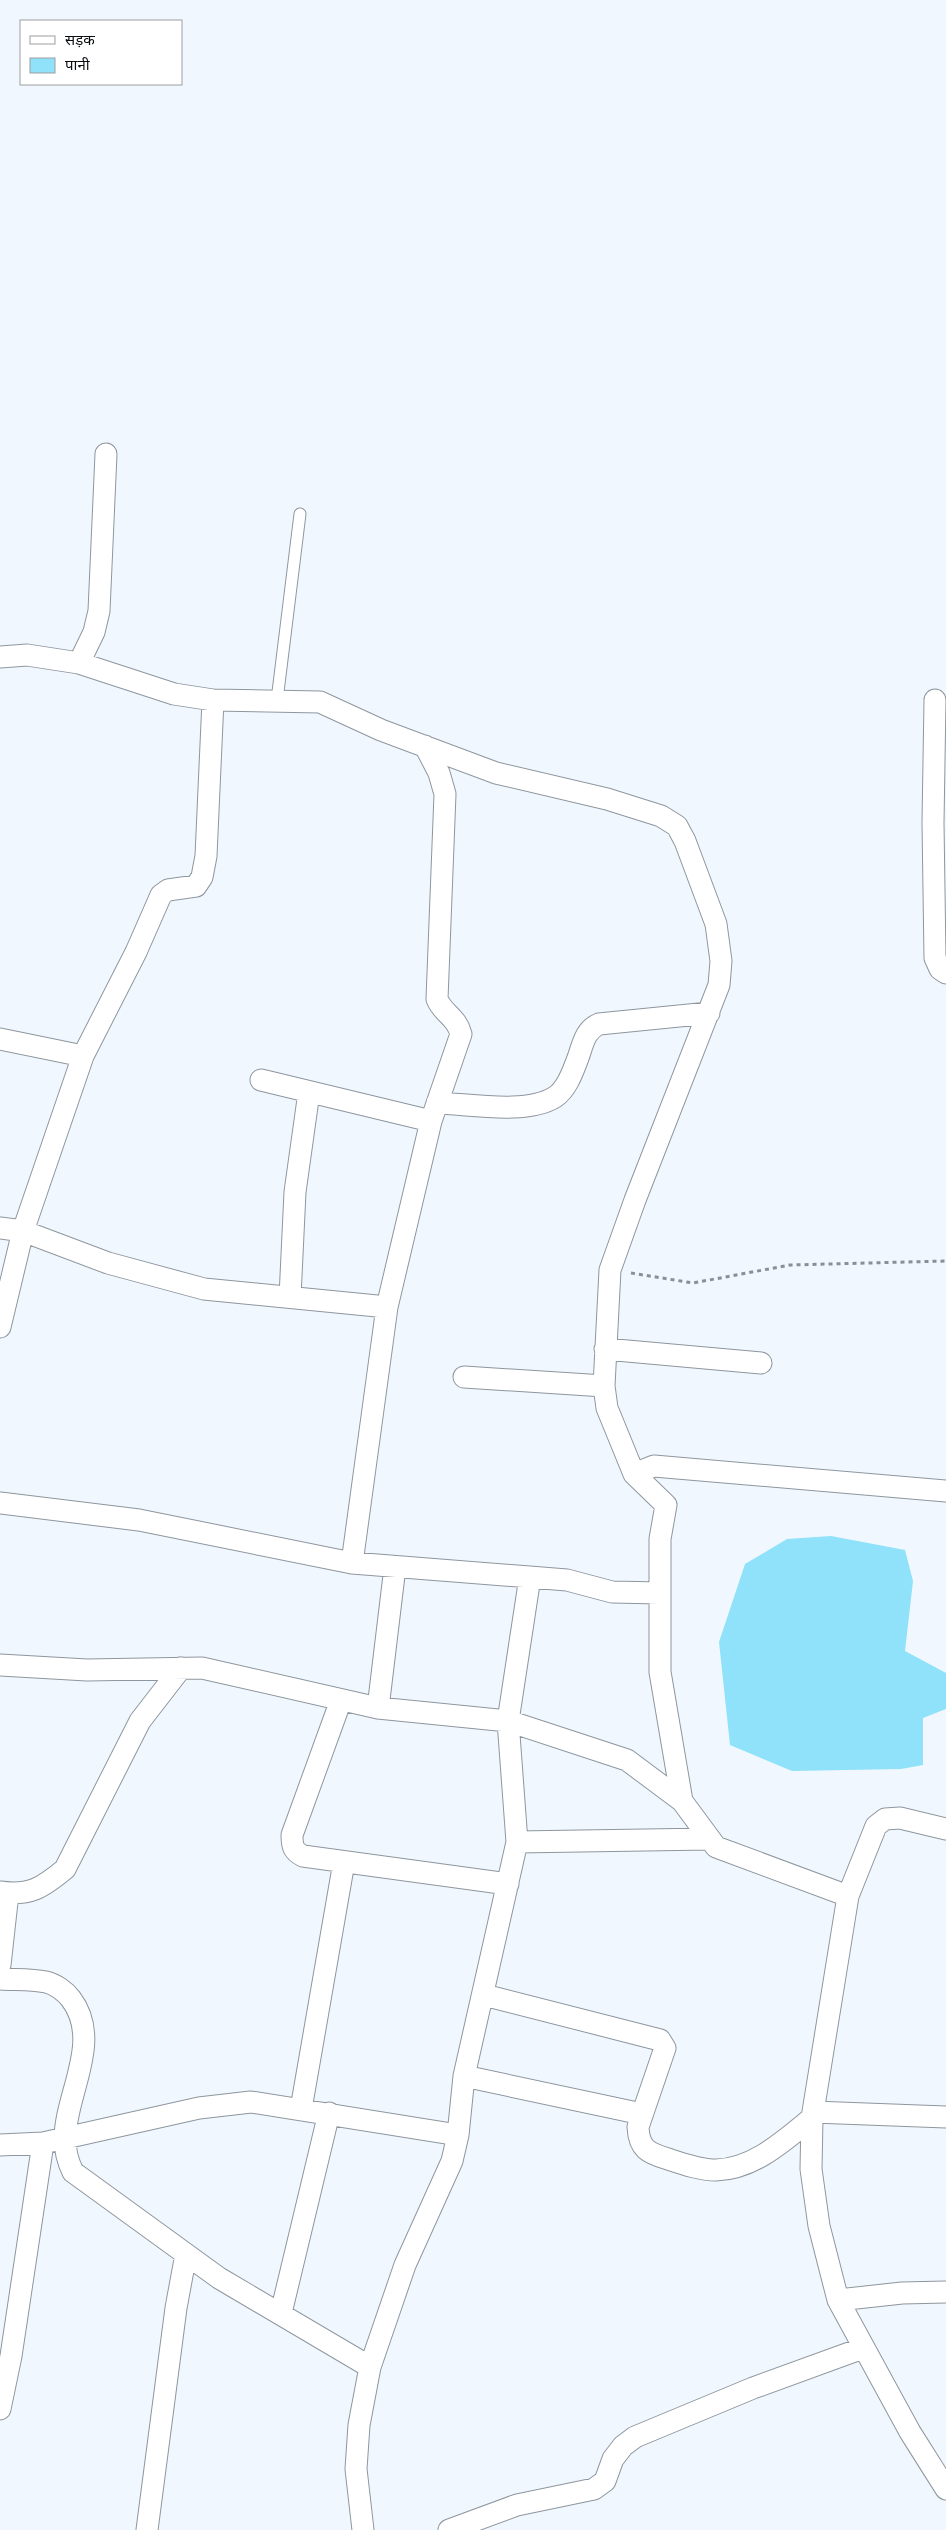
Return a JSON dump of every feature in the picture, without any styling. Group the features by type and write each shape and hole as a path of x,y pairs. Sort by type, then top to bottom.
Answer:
{"street":[{"path":"79,663 94,632 99,611 106,454"},
{"path":"0,657 27,655 79,663 138,684 174,694 213,700 320,702 381,730 496,773 607,799 661,816 677,826 685,841 716,924 721,961 719,986 634,1200 610,1270 604,1386 607,1408 634,1474 666,1505 660,1539 660,1672 682,1801"},
{"path":"0,1326 23,1232 84,1056 136,952 161,895 168,890 196,886 202,877 206,856 213,700"},
{"path":"935,700 933,822 935,958 940,969 946,973"},
{"path":"352,1563 387,1307 434,1112 461,1034 458,1023 440,1008 437,999 445,794 439,773 425,746"},
{"path":"261,1080 309,1092 434,1112 522,1107 539,1104 555,1097 563,1089 572,1073 587,1033 593,1026 656,1017 709,1013"},
{"path":"0,1039 84,1056"},
{"path":"290,1297 295,1192 309,1092"},
{"path":"0,1228 23,1232 108,1263 204,1289 387,1307"},
{"path":"606,1350 761,1363"},
{"path":"464,1378 604,1386"},
{"path":"634,1474 654,1466 946,1491"},
{"path":"0,1503 139,1520 352,1563 567,1580 612,1592 660,1593"},
{"path":"378,1708 395,1567"},
{"path":"363,2530 356,2469 359,2424 370,2367 405,2265 452,2161 458,2134 464,2076 484,1996 517,1842 508,1721 530,1577"},
{"path":"0,1665 87,1670 202,1668 378,1708 508,1721 627,1760 682,1801 716,1847 727,1853 848,1896"},
{"path":"0,1965 4,1892 33,1891 45,1886 65,1869 140,1721 181,1668"},
{"path":"341,1700 292,1835 292,1845 296,1853 302,1856 508,1884"},
{"path":"946,1828 900,1818 885,1819 876,1826 848,1896 812,2115 811,2169 819,2226 838,2300 910,2432 946,2489"},
{"path":"517,1842 709,1839"},
{"path":"301,2108 344,1862"},
{"path":"0,1978 47,1982 66,1992 75,2004 82,2022 84,2047 65,2138 67,2159 73,2172 219,2278 370,2367"},
{"path":"484,1996 660,2040 665,2048 638,2127 638,2141 644,2149 691,2166 716,2170 736,2166 755,2159 780,2145 812,2115 946,2117"},
{"path":"464,2076 642,2114"},
{"path":"0,2145 43,2143 199,2108 251,2102 301,2108 458,2134"},
{"path":"281,2313 329,2113"},
{"path":"0,2408 11,2356 43,2143"},
{"path":"147,2530 176,2308 186,2254"},
{"path":"838,2300 902,2293 946,2292"},
{"path":"450,2530 518,2505 594,2489 605,2481 614,2459 623,2446 635,2437 753,2388 863,2348"}],"lane":[{"path":"277,700 300,514"}],"path":[{"path":"610,1270 693,1283 790,1265 946,1261"}],"water":[{"path":"831,1536 905,1550 913,1581 905,1651 946,1673 946,1709 923,1718 923,1765 901,1769 792,1771 730,1745 719,1642 745,1564 787,1539"}]}
